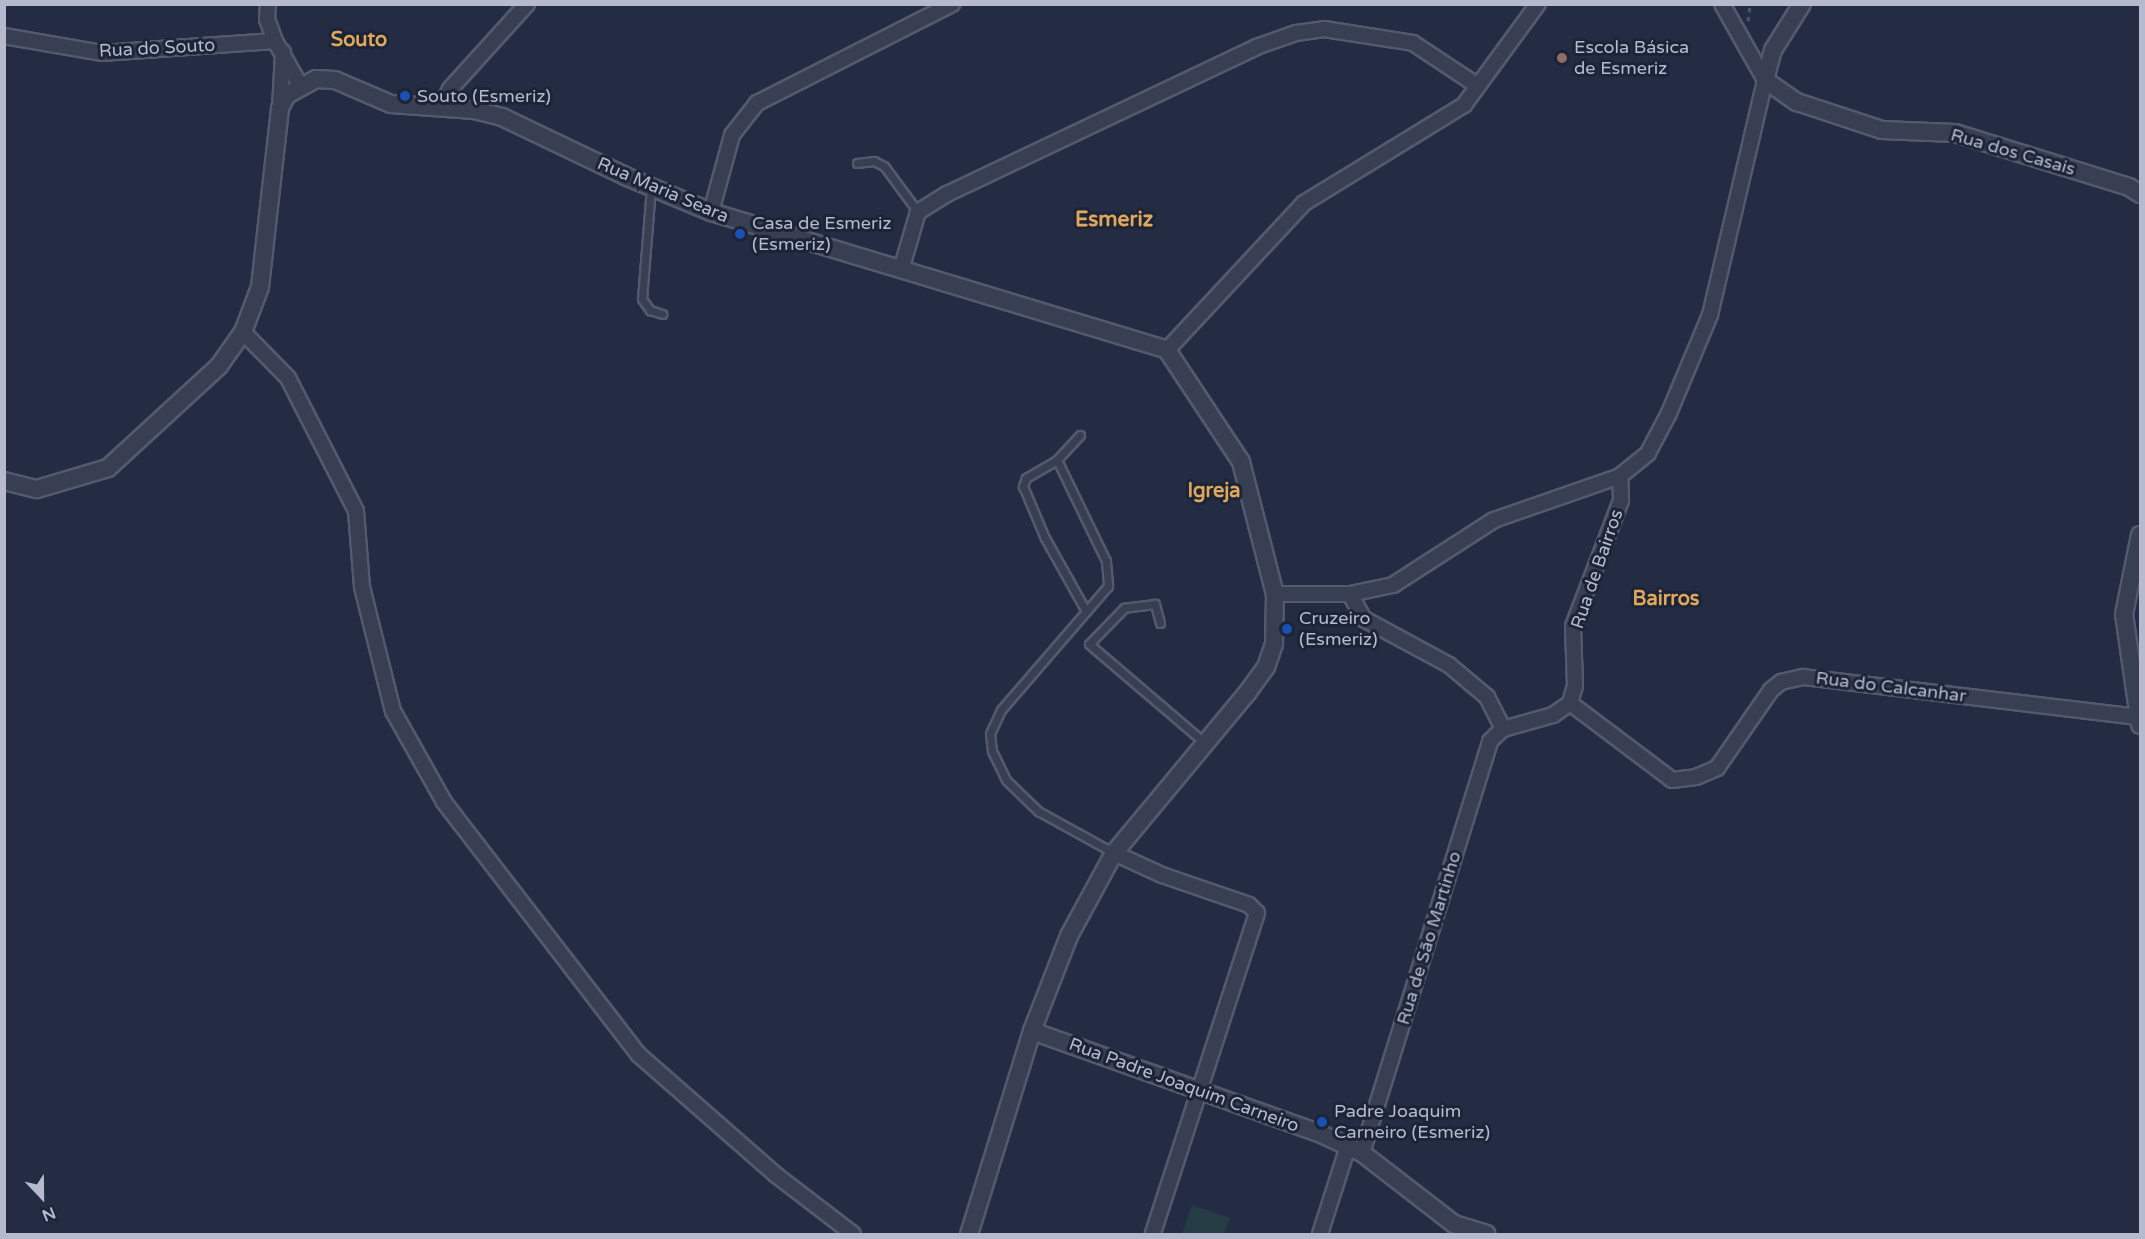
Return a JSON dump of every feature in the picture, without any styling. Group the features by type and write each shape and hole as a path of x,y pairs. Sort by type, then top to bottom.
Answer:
{"street":[{"path":"268,4 267,19 300,85 287,95 280,108"},
{"path":"441,107 450,89 527,4"},
{"path":"711,212 732,135 757,103 952,4"},
{"path":"969,1234 1032,1031 1069,936 1114,853 1266,667 1277,627 1275,594 1241,462 1167,350 1304,203 1464,105 1538,4"},
{"name":"Rua dos Casais","path":"1722,4 1749,57 1765,80 1797,102 1821,113 1882,130 1955,133 2106,179 2140,194"},
{"path":"1730,4 1735,26"},
{"path":"1275,594 1350,594 1393,585 1494,520 1620,476 1648,453 1669,413 1710,315 1773,50 1802,4"},
{"path":"901,270 918,212 947,194 1256,47 1296,33 1334,30 1413,44 1478,86"},
{"name":"Rua do Souto","path":"4,36 102,53 279,46"},
{"path":"4,481 37,489 108,468 219,366 243,332 260,287 280,108 279,46"},
{"name":"Rua Maria Seara","path":"300,85 316,79 335,80 391,104 441,107 502,117 651,187 711,212 1167,350"},
{"path":"243,332 288,378 356,511 362,587 393,711 444,802 639,1055 776,1175 853,1234"},
{"name":"Rua de Bairros","path":"1570,703 1575,687 1573,626 1622,500 1620,476"},
{"path":"2139,721 2124,614 2140,535"},
{"path":"1350,594 1364,619 1449,665 1487,697 1503,729 1553,716 1570,703"},
{"name":"Rua do Calcanhar","path":"1570,703 1672,780 1696,777 1717,768 1771,690 1781,682 1803,677 2139,721"},
{"name":"Rua de São Martinho","path":"1320,1234 1355,1149 1490,741 1503,729"},
{"path":"1114,853 1162,875 1249,905 1257,913 1153,1234"},
{"name":"Rua Padre Joaquim Carneiro","path":"1032,1031 1355,1149 1454,1224 1487,1234"}],"lane":[{"path":"856,163 874,161 884,166 918,212"},
{"path":"651,187 642,299 650,310 662,314"},
{"path":"1080,435 1057,460 1026,478 1024,494 1086,611"},
{"path":"1057,460 1109,574 1108,586 1001,710 990,734 992,751 1006,780 1038,811 1114,853"},
{"path":"1160,623 1155,604 1125,608 1089,644 1205,743"}],"shaded area":[{"path":"1192,1205 1230,1218 1224,1234 1182,1234"}],"place":[{"name":"Escola Básica de Esmeriz","path":"1562,58"},
{"name":"Souto (Esmeriz)","path":"405,96"},
{"name":"Casa de Esmeriz (Esmeriz)","path":"740,234"},
{"name":"Cruzeiro (Esmeriz)","path":"1287,629"},
{"name":"Padre Joaquim Carneiro (Esmeriz)","path":"1322,1122"}],"district":[{"name":"Souto","path":"359,40"},
{"name":"Esmeriz","path":"1114,220"},
{"name":"Igreja","path":"1214,491"},
{"name":"Bairros","path":"1666,599"}]}
